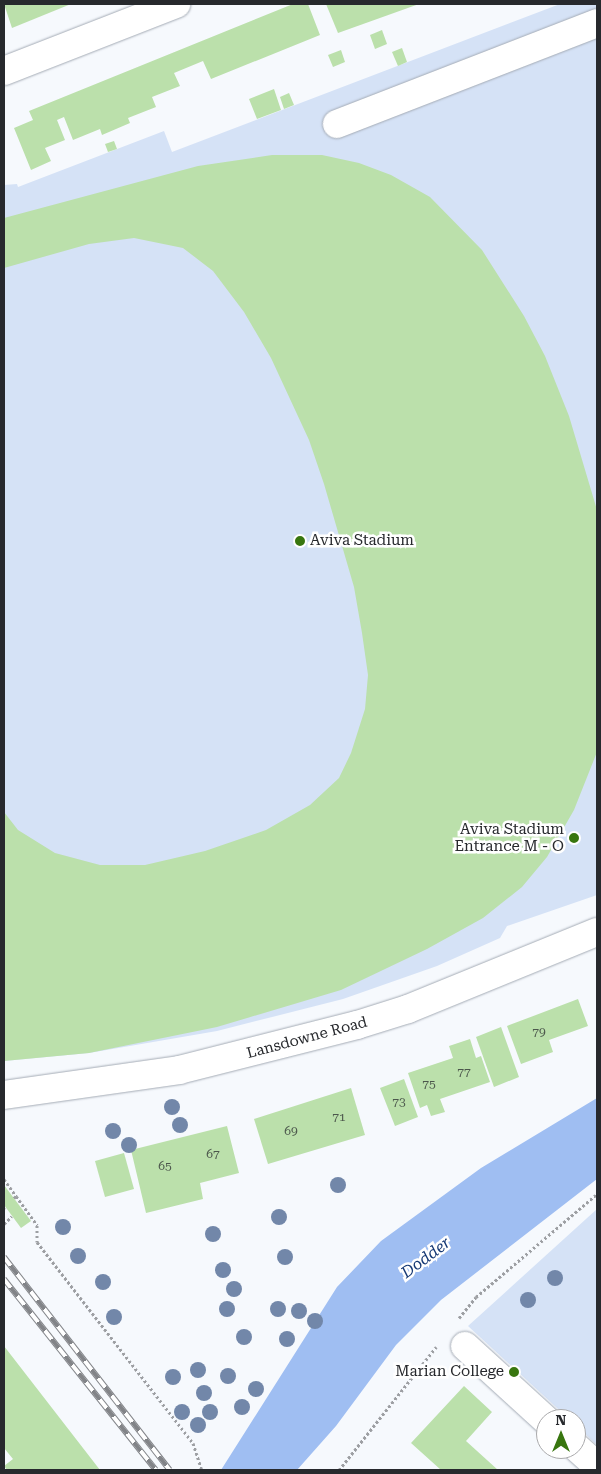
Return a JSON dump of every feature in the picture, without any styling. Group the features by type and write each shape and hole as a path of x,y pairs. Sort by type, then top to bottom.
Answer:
{"street":[{"path":"4,71 176,4"},
{"path":"337,124 597,23"},
{"name":"Lansdowne Road","path":"4,1096 179,1070 357,1024 408,1009 597,932"},
{"path":"465,1346 536,1411"},
{"path":"586,1456 597,1466"}],"path":[{"path":"4,1179 15,1197 37,1225 37,1242 193,1442 202,1470"},
{"path":"4,1224 12,1216"}],"shaded area":[{"name":"Aviva Stadium","path":"560,4 597,4 597,895 507,926 500,938 437,966 343,999 217,1031 89,1053 4,1061 4,185 17,184 18,187 164,131 172,152"},
{"path":"597,1209 597,1445 586,1435 586,1409 558,1409 468,1326"}],"water":[{"name":"Dodder","path":"597,1098 597,1179 441,1300 396,1345 336,1426 297,1470 221,1470 337,1287 381,1241 481,1168"}],"building":[{"path":"4,4 71,4 12,28"},
{"path":"293,4 308,4 320,35 211,79 203,61 174,73 180,86 152,97 156,107 128,118 130,123 102,135 100,129 73,140 64,117 57,120 65,140 45,148 51,161 31,170 14,128 33,120 29,111"},
{"path":"326,4 419,4 338,33"},
{"path":"382,30 387,44 375,49 370,35"},
{"path":"402,48 407,62 398,66 392,52"},
{"path":"341,50 345,62 333,67 328,55"},
{"path":"274,89 281,110 257,119 249,99"},
{"path":"289,93 294,105 284,109 280,97"},
{"path":"114,141 117,149 108,152 105,144"},
{"path":"272,155 322,155 359,163 391,175 430,197 482,250 524,316 545,356 569,416 597,510 597,752 574,810 547,857 522,887 483,918 427,949 341,990 217,1027 89,1053 4,1061 4,812 18,830 55,853 100,865 145,865 205,851 266,830 310,805 339,778 351,753 365,709 368,675 354,587 309,440 271,358 244,312 213,271 183,248 134,238 89,244 4,268 4,218 198,166"},
{"path":"578,999 588,1026 549,1040 553,1052 521,1064 507,1026"},
{"path":"501,1027 519,1077 494,1087 476,1037"},
{"path":"470,1039 476,1058 481,1056 490,1082 440,1099 445,1112 431,1116 427,1105 420,1108 408,1073 453,1058 449,1046"},
{"path":"404,1079 418,1117 395,1126 380,1088"},
{"path":"351,1088 365,1135 268,1164 254,1119"},
{"path":"227,1126 239,1173 200,1183 203,1199 146,1213 131,1150"},
{"path":"124,1153 134,1189 105,1197 95,1161"},
{"path":"4,1185 31,1221 21,1228 4,1205"},
{"path":"4,1346 100,1470 7,1470 4,1466 13,1459 4,1448"},
{"name":"Marian College","path":"464,1386 492,1412 466,1441 498,1470 441,1470 411,1443"}],"railway":[{"path":"4,1257 170,1470"},
{"path":"4,1279 156,1470"}],"place":[{"name":"Aviva Stadium","path":"300,541"},
{"name":"Aviva Stadium Entrance M - O","path":"574,838"},
{"name":"Marian College","path":"514,1372"}]}
